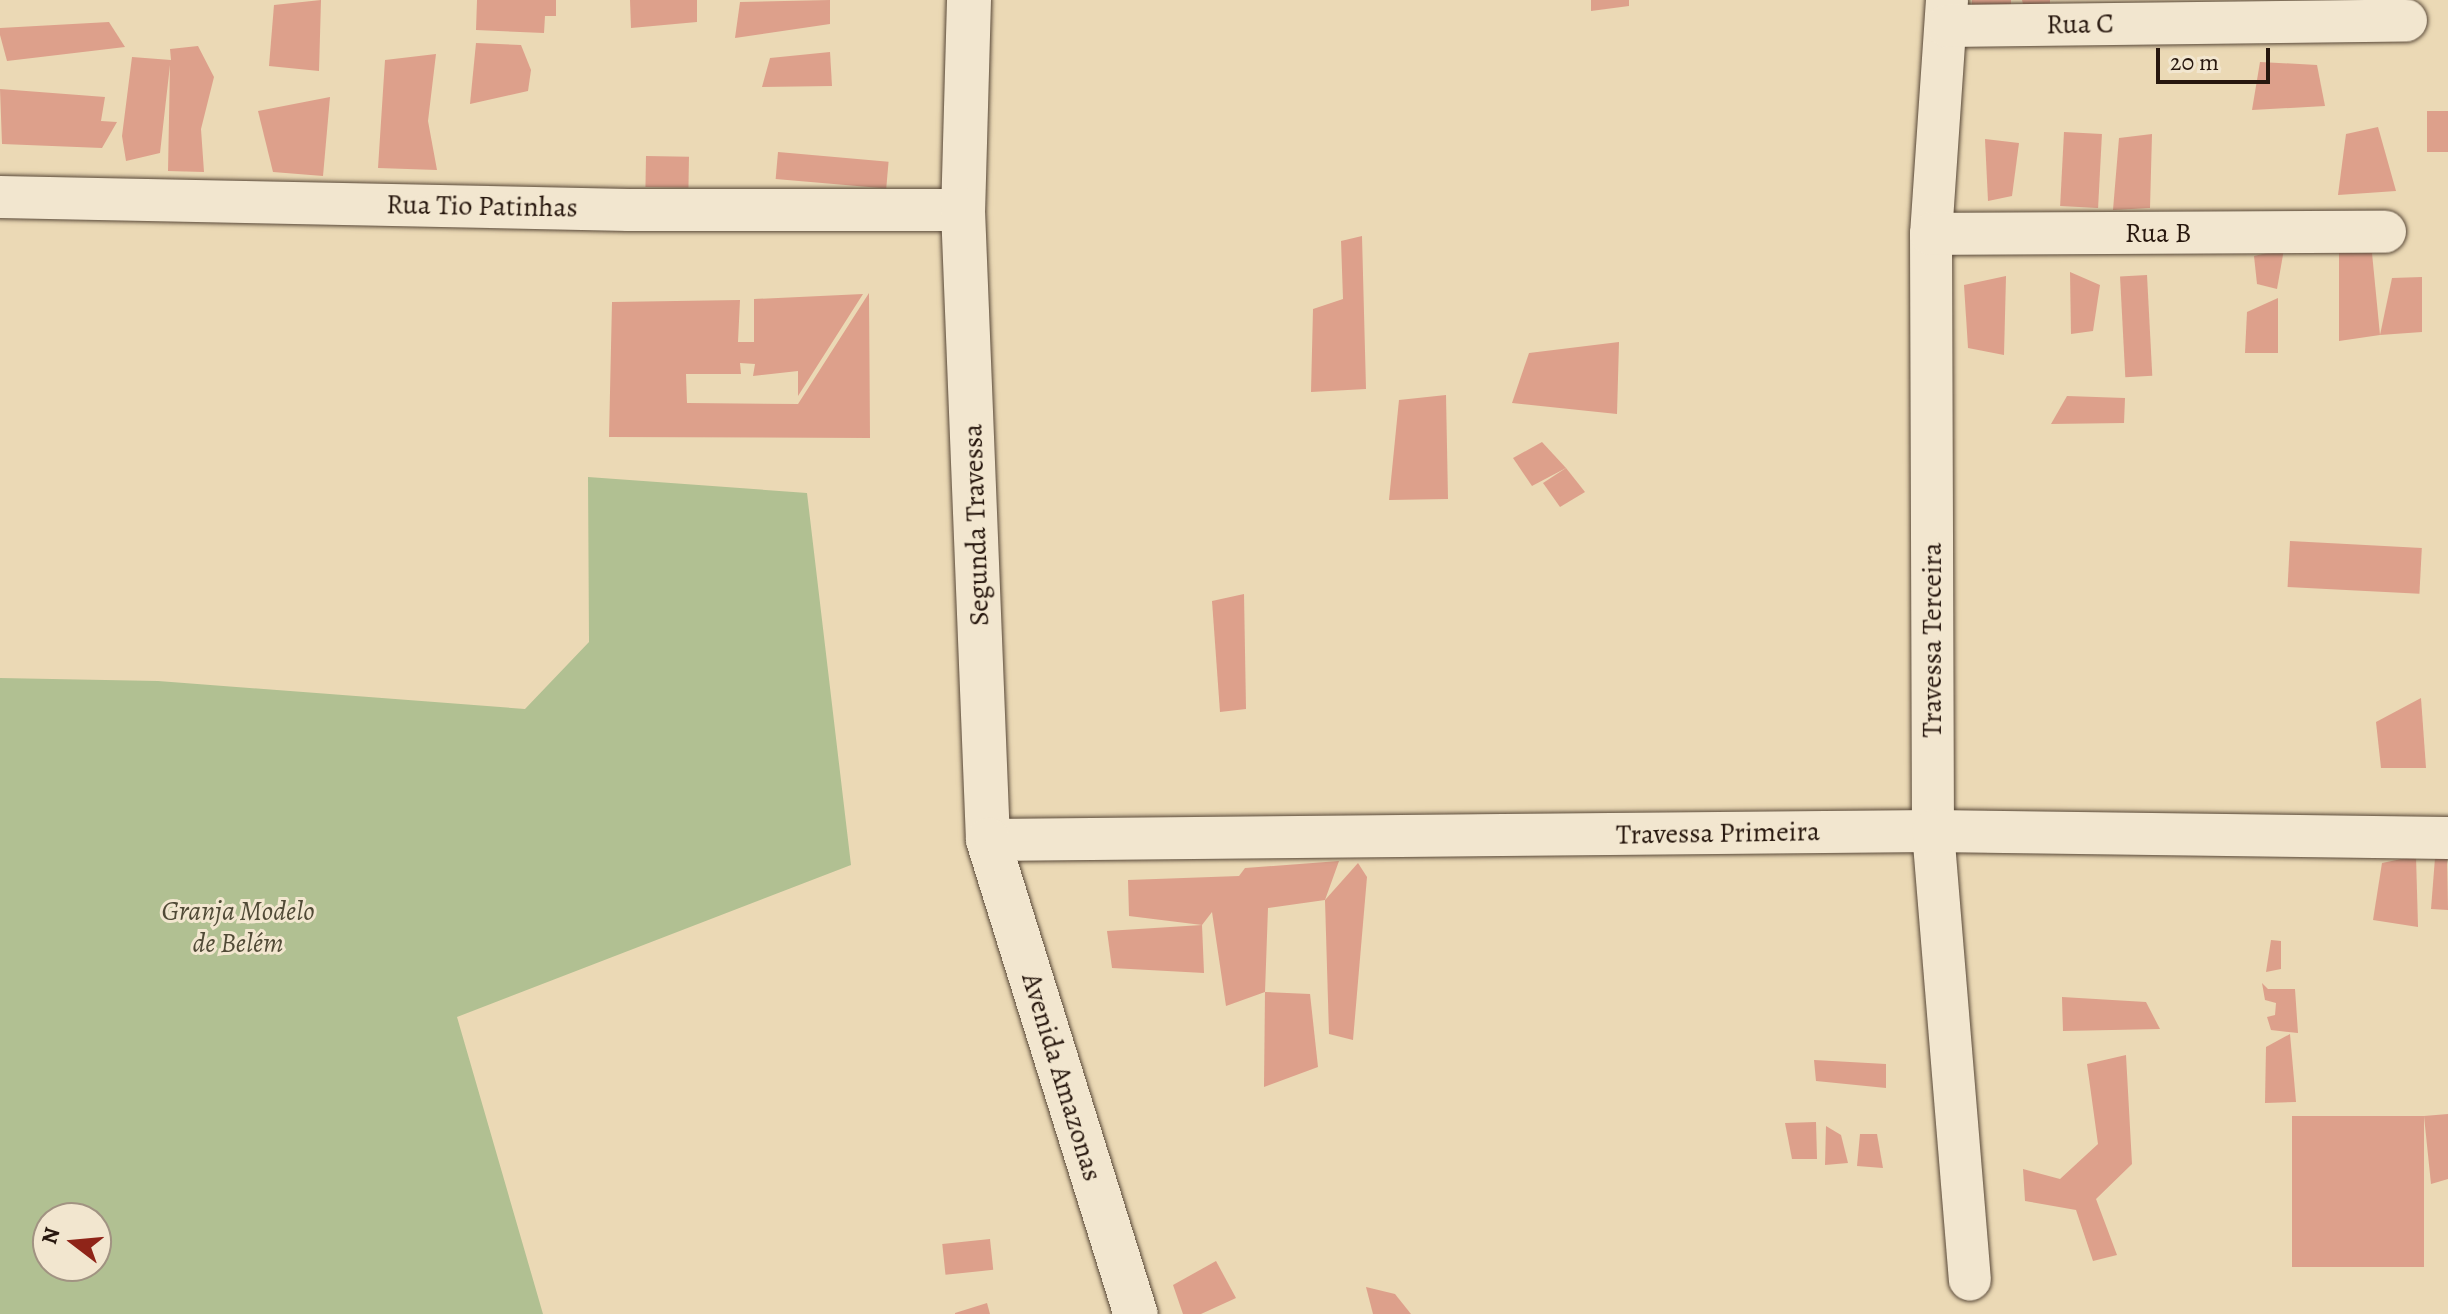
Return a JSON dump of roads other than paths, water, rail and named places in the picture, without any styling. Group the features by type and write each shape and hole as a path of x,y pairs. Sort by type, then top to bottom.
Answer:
{"street":[{"name":"Segunda Travessa","path":"969,0 963,210 988,840"},
{"name":"Rua C","path":"1947,13 2406,20"},
{"name":"Travessa Terceira","path":"1947,13 1931,234 1933,831 1970,1279"},
{"name":"Rua Tio Patinhas","path":"0,197 629,210 963,210"},
{"name":"Rua B","path":"1931,234 2385,232"},
{"name":"Travessa Primeira","path":"988,840 1933,831 2448,838"},
{"name":"Avenida Amazonas","path":"988,840 1136,1314"}],"park label":[{"name":"Granja Modelo de Belém","path":"238,927"}]}
